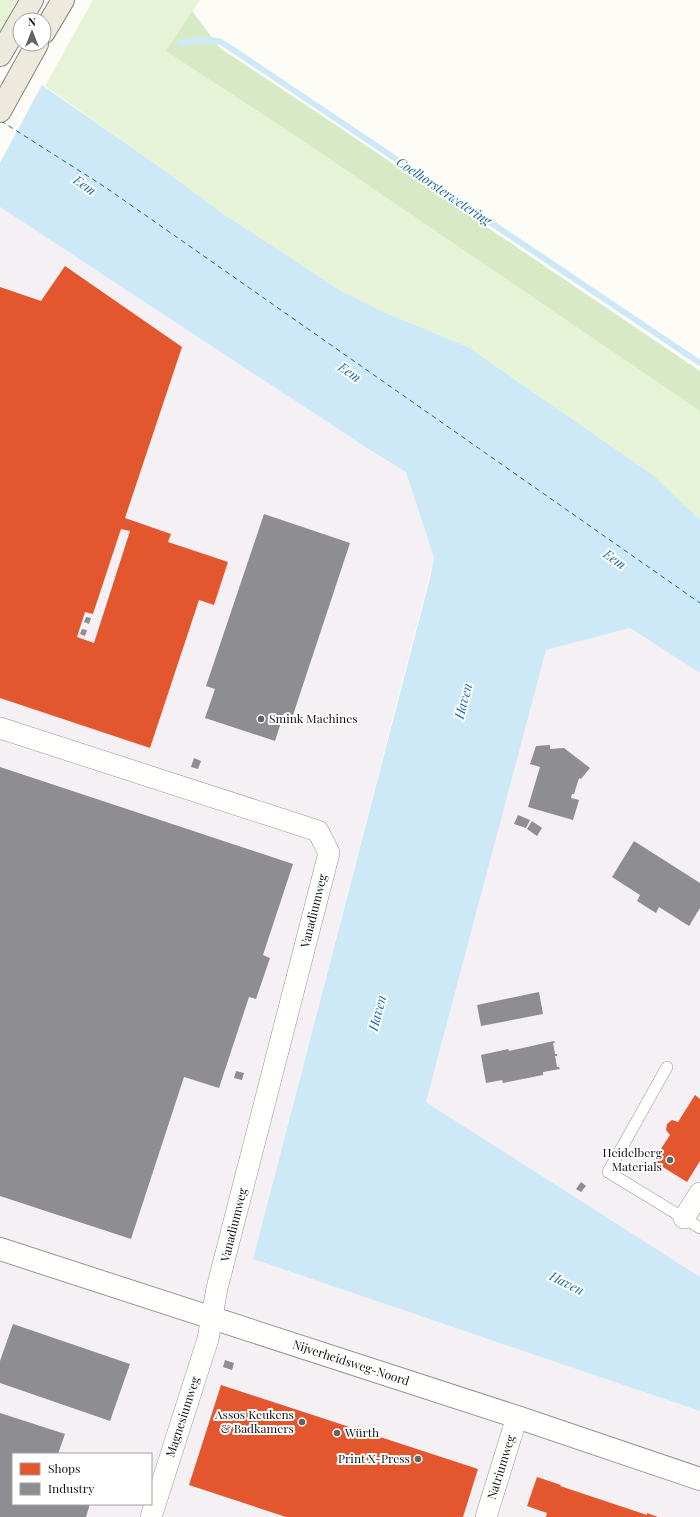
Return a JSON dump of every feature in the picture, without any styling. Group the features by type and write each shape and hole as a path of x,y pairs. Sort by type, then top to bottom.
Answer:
{"main road":[{"path":"0,55 32,0"},
{"path":"52,19 63,0"},
{"path":"0,111 33,52"}],"street":[{"name":"Vanadiumweg","path":"0,728 318,831 329,853 217,1288 212,1317"},
{"path":"692,1223 700,1192"},
{"name":"Nijverheidsweg-Noord","path":"0,1249 212,1317 700,1480"},
{"name":"Magnesiumweg","path":"151,1517 208,1339 212,1317"},
{"name":"Natriumweg","path":"486,1517 517,1418"}],"lane":[{"path":"667,1066 608,1172 692,1223"}],"shaded area":[{"path":"0,207 370,450 406,472 434,558 253,1259 700,1411 700,1517 0,1517"},
{"path":"630,628 700,673 700,1277 426,1102 546,650"}],"green space":[{"path":"0,0 17,0 0,35"},
{"path":"93,0 200,0 167,51 300,139 700,411 700,520 653,475 468,347 381,311 341,291 222,213 45,86"},
{"path":"192,11 220,48 700,371 700,411 300,139 166,51"}],"water":[{"path":"0,56 157,165 222,213 341,291 381,311 468,347 653,475 700,520 700,673 630,628 546,650 426,1102 700,1277 700,1411 253,1259 434,558 406,472 370,450 0,207"}],"pier":[{"path":"0,54 43,83 0,163"}],"building: Shops":[{"path":"65,266 182,347 125,518 171,534 168,542 228,562 214,605 199,600 150,748 0,698 0,287 41,301","holes":["121,529 130,531 94,643 77,637 85,612 93,614"]},
{"path":"695,1095 700,1099 700,1161 687,1182 653,1161 670,1135 666,1130 667,1124 672,1120 678,1122"},
{"path":"221,1385 478,1469 463,1517 286,1517 189,1485"},
{"path":"537,1477 647,1515 647,1513 658,1517 546,1517 547,1513 527,1506"}],"building: Industry":[{"path":"264,514 350,543 293,715 284,713 275,741 205,718 215,689 206,686"},
{"path":"86,617 91,618 89,624 84,622"},
{"path":"82,629 87,630 85,636 80,634"},
{"path":"550,745 550,749 564,748 590,768 581,779 579,778 574,794 572,794 571,798 579,800 573,820 528,807 540,767 530,764 536,746"},
{"path":"194,758 201,761 198,769 191,767"},
{"path":"0,767 293,864 263,955 270,958 256,999 249,997 219,1088 184,1077 131,1239 0,1196"},
{"path":"518,815 530,820 526,828 514,824"},
{"path":"532,821 542,828 537,836 527,829"},
{"path":"634,841 700,883 700,908 689,926 659,907 656,913 637,901 640,895 612,877"},
{"path":"539,992 543,1014 481,1026 477,1005"},
{"path":"554,1041 555,1054 557,1054 557,1056 555,1056 557,1067 560,1069 543,1072 543,1075 503,1083 502,1080 486,1083 481,1055 508,1049 509,1051"},
{"path":"236,1071 244,1073 242,1080 234,1078"},
{"path":"581,1182 586,1186 581,1192 576,1189"},
{"path":"13,1324 130,1364 110,1421 0,1383 0,1361"},
{"path":"225,1360 234,1363 232,1370 223,1367"},
{"path":"0,1413 65,1434 58,1453 12,1453 12,1505 90,1505 86,1517 0,1517"}],"waterway":[{"name":"Coelhorsterwetering","path":"180,43 201,40 219,41 700,363"}],"ferry route":[{"path":"1,121 105,187 700,603"}],"place":[{"name":"Smink Machines","path":"261,719"},
{"name":"Heidelberg Materials","path":"670,1160"},
{"name":"Assos Keukens & Badkamers","path":"302,1422"},
{"name":"Würth","path":"337,1433"},
{"name":"Print X-Press","path":"418,1459"}],"water label":[{"name":"Eem","path":"85,185"},
{"name":"Eem","path":"350,372"},
{"name":"Eem","path":"615,559"},
{"name":"Haven","path":"463,701"},
{"name":"Haven","path":"377,1013"},
{"name":"Haven","path":"567,1283"}]}
